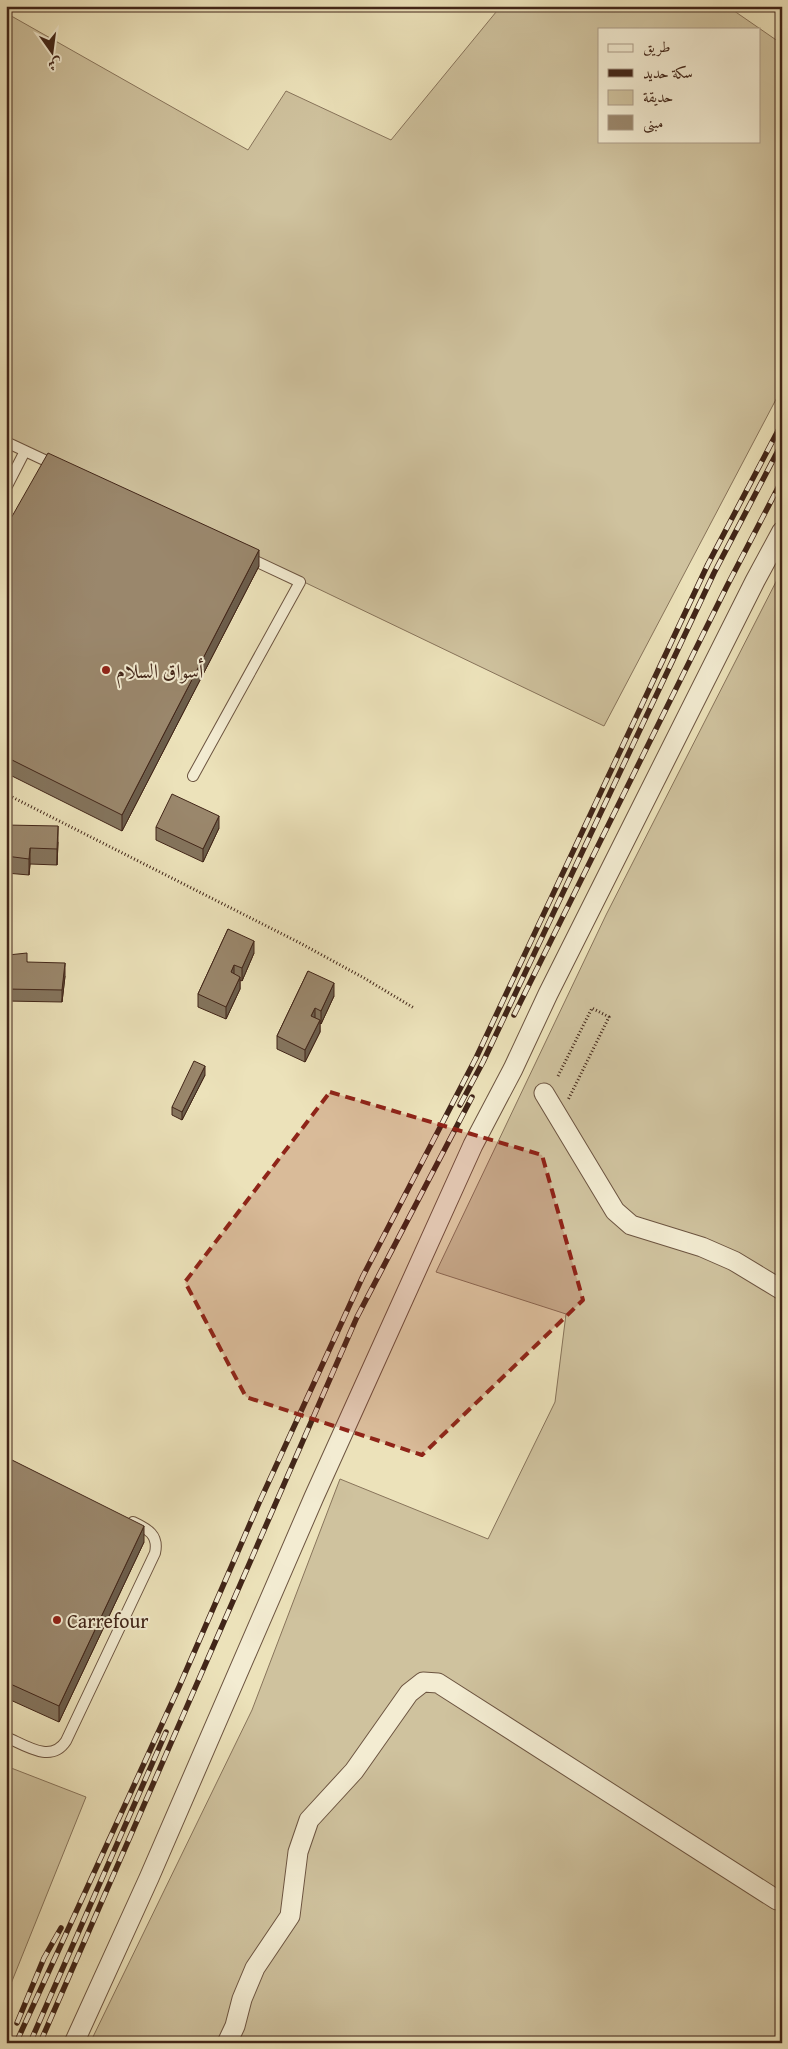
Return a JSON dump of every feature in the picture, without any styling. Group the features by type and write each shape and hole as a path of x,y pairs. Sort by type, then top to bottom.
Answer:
{"street":[{"path":"74,2043 149,1878 318,1488 473,1146 750,589 782,531"},
{"path":"544,1094 615,1211 625,1221 636,1227 671,1236 702,1247 734,1261 782,1290"},
{"path":"227,2043 235,2026 242,1999 255,1968 290,1916 298,1852 309,1820 354,1771 408,1693 423,1682 438,1684 777,1900 782,1900"}],"lane":[{"path":"6,442 61,468"},
{"path":"6,488 25,451"},
{"path":"194,776 300,582 238,553"},
{"path":"6,1737 46,1753 58,1750 66,1741 155,1553 155,1539 151,1532 119,1515"}],"path":[{"path":"6,794 364,978 414,1008"},
{"path":"558,1076 592,1008 608,1016 559,1120"}],"highlighted area":[{"path":"330,1092 542,1155 583,1300 422,1455 246,1397 185,1282"}],"green space":[{"path":"501,6 727,6 759,28 598,28 598,142 760,142 760,29 782,44 782,388 604,726 6,439 6,13 248,150 286,91 391,140"},
{"path":"782,570 782,2043 90,2043 252,1710 340,1479 488,1539 555,1402 566,1314 436,1272 606,915"},
{"path":"6,1766 86,1797 6,1996"}],"building":[{"name":"أسواق السلام","path":"48,453 259,550 122,815 6,757 6,527"},
{"path":"172,794 219,816 203,849 156,827"},
{"path":"6,825 58,826 57,849 30,848 29,859 6,856"},
{"path":"228,929 254,941 242,968 234,965 231,972 240,977 226,1007 198,994"},
{"path":"27,953 27,962 65,963 62,990 6,989 6,961 8,955"},
{"path":"308,971 334,983 321,1011 315,1008 311,1016 320,1020 305,1050 277,1036"},
{"path":"194,1061 205,1066 182,1112 172,1107"},
{"name":"Carrefour","path":"6,1457 144,1526 59,1706 6,1682"}],"railway":[{"path":"16,2043 179,1687 259,1503 363,1276 476,1058 708,564 782,423"},
{"path":"460,1105 483,1062 714,573 782,443"},
{"path":"514,1015 727,586 782,480"},
{"path":"40,2043 357,1317 472,1097"},
{"path":"30,2043 166,1732"},
{"path":"17,2023 44,1958 61,1928"}],"place":[{"name":"أسواق السلام","path":"106,670"},
{"name":"Carrefour","path":"57,1620"}]}
